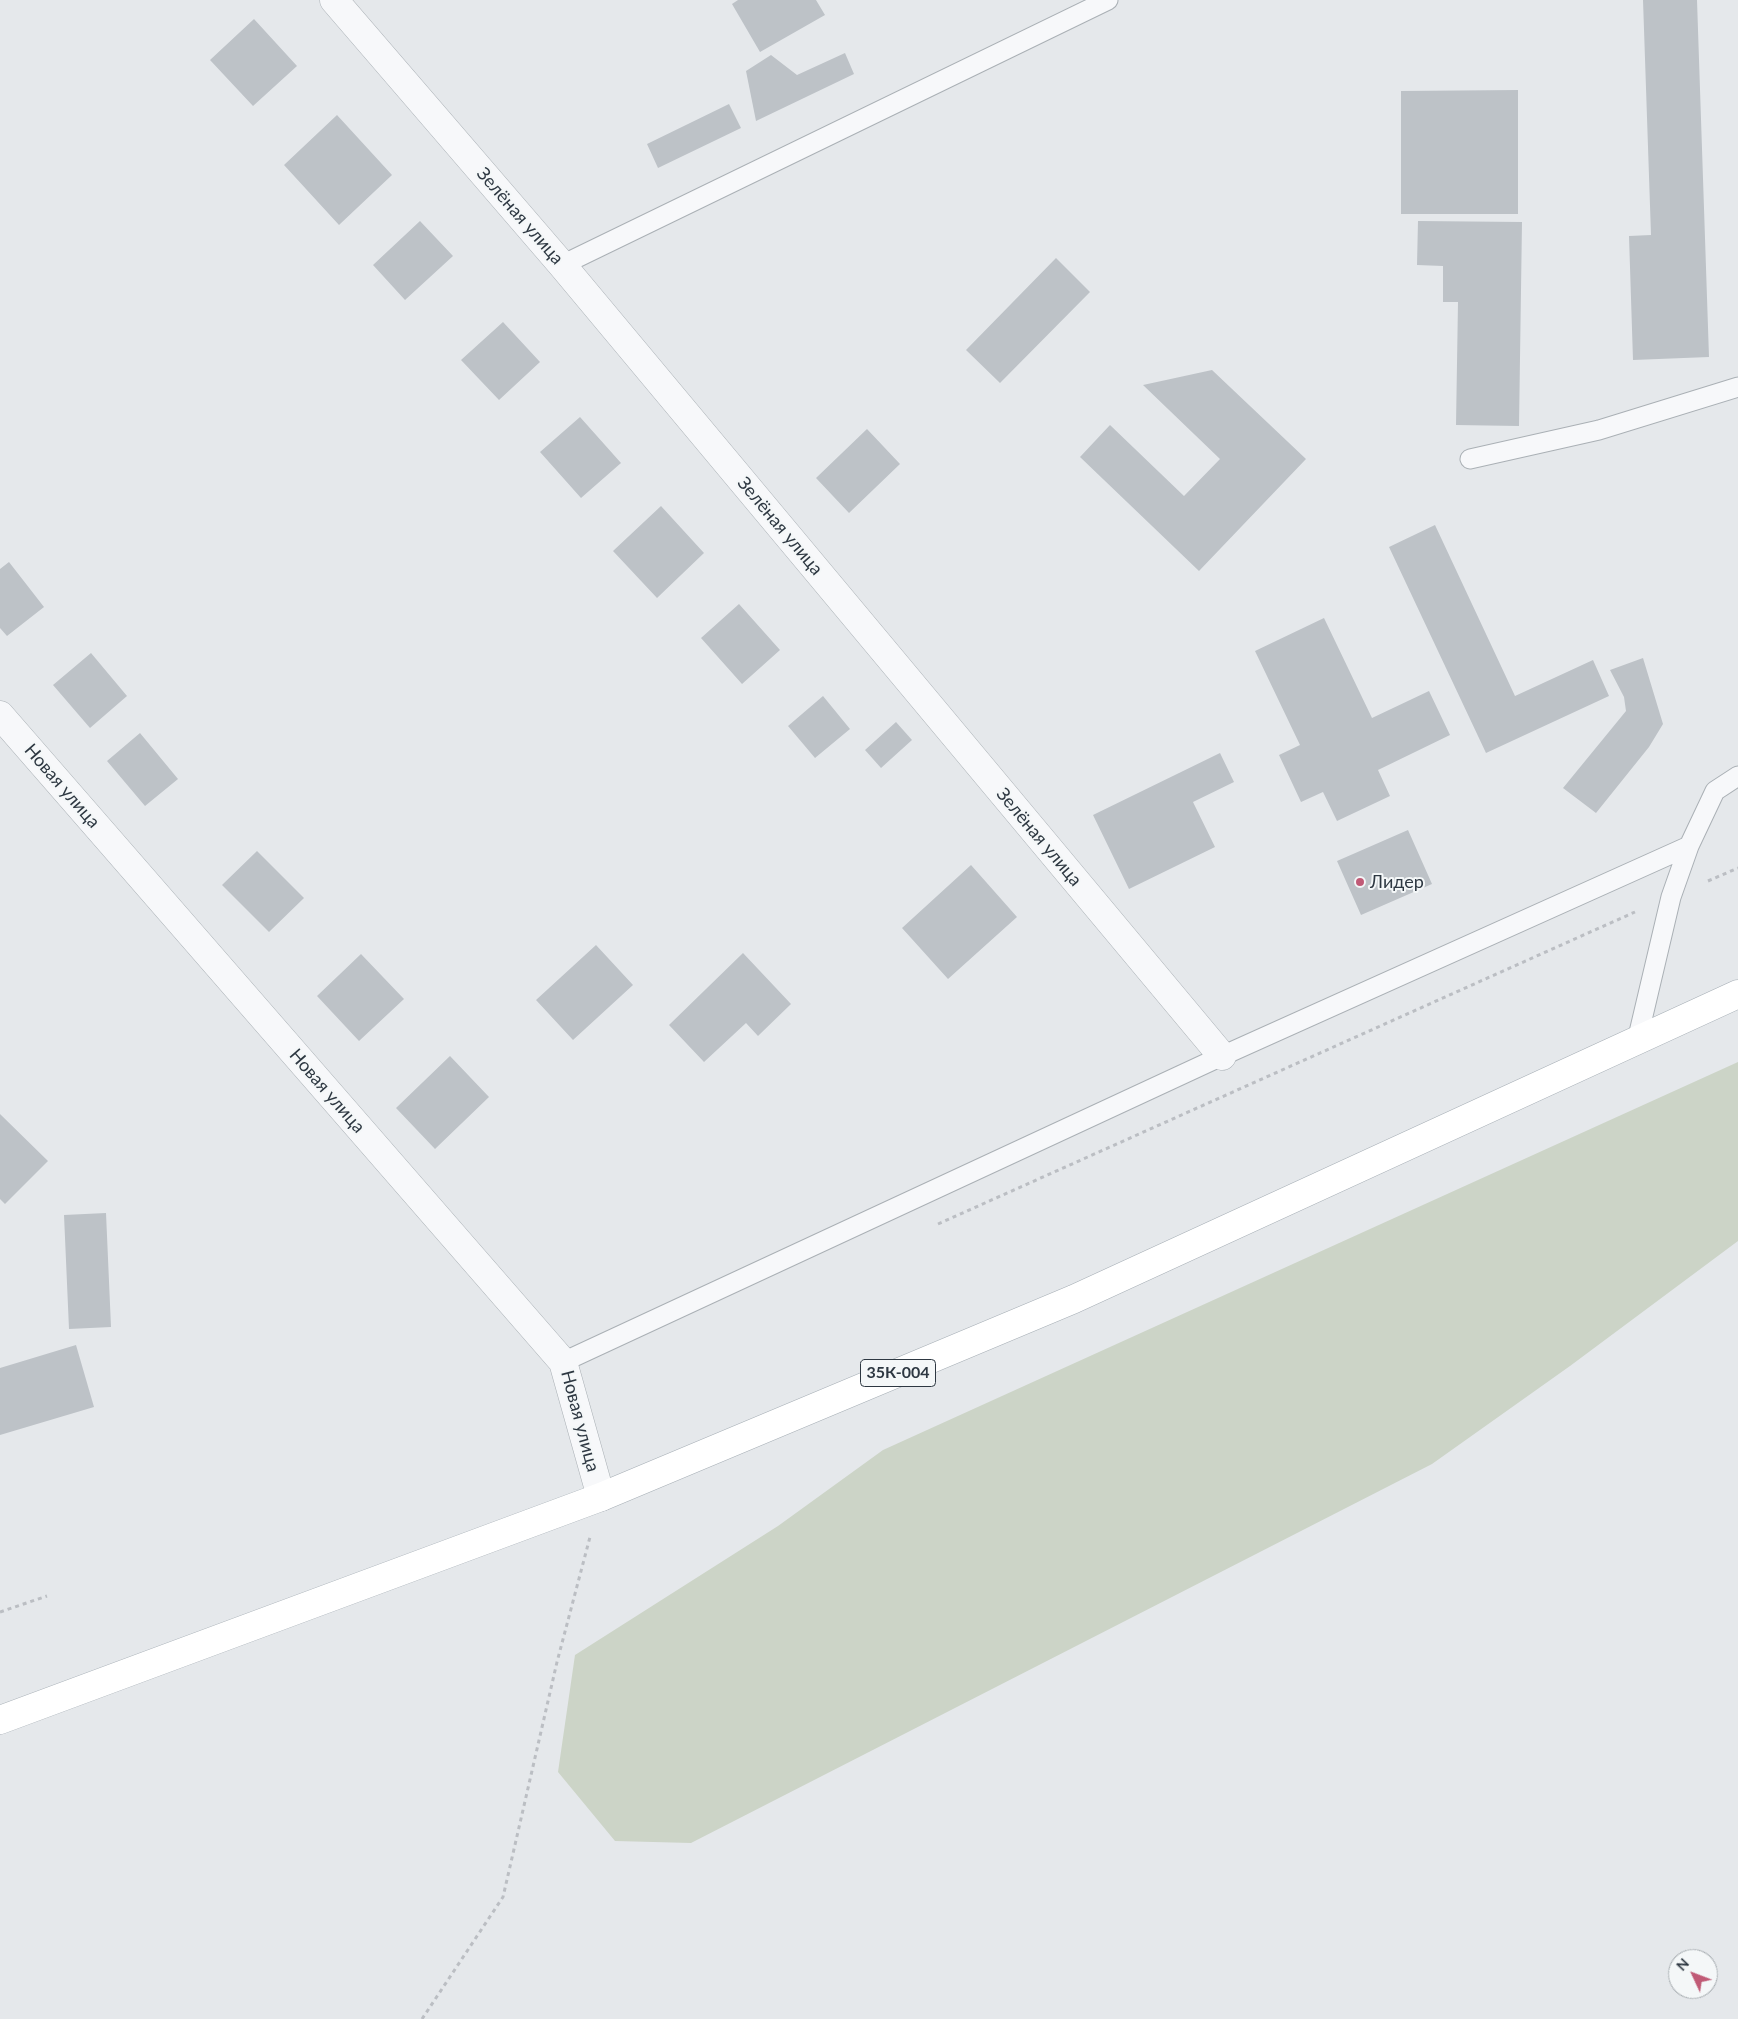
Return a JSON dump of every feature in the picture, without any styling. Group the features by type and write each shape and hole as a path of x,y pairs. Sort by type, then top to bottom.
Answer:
{"main road":[{"name":"35К-004","path":"0,1720 601,1497 1074,1299 1738,994"}],"street":[{"name":"Зелёная улица","path":"334,0 562,265 1222,1056"},
{"name":"Новая улица","path":"0,714 563,1362 601,1497"}],"lane":[{"path":"562,265 1108,0"},
{"path":"1470,459 1599,430 1738,387"},
{"path":"1637,1041 1671,896 1689,846 1714,791 1738,776"},
{"path":"563,1362 1222,1056 1689,846"}],"path":[{"path":"1699,885 1738,868"},
{"path":"934,1226 1643,909"},
{"path":"422,2019 502,1897 557,1662 601,1497"},
{"path":"0,1612 47,1596"}],"shaded area":[{"path":"1738,1062 1738,1241 1570,1366 1432,1464 691,1843 615,1841 558,1772 575,1655 778,1526 883,1450"}],"building":[{"path":"738,0 816,0 825,15 760,52 732,4"},
{"path":"1643,0 1697,0 1709,357 1633,360 1629,236 1651,235"},
{"path":"254,19 297,66 253,106 210,60"},
{"path":"845,53 854,74 756,121 746,71 771,55 797,75"},
{"path":"1518,90 1518,214 1401,214 1401,91"},
{"path":"729,104 741,128 658,168 647,144"},
{"path":"337,115 392,175 339,225 284,165"},
{"path":"420,221 453,256 405,300 373,265"},
{"path":"1418,221 1522,222 1519,426 1456,425 1458,302 1443,302 1443,266 1417,265"},
{"path":"1056,258 1090,292 1000,383 966,350"},
{"path":"503,322 540,362 499,400 461,360"},
{"path":"1212,370 1306,459 1199,571 1080,457 1110,425 1184,496 1220,459 1143,385"},
{"path":"580,417 621,463 581,498 540,452"},
{"path":"867,429 900,464 849,513 816,478"},
{"path":"661,506 704,553 657,598 613,551"},
{"path":"1435,525 1515,696 1593,660 1609,696 1486,753 1389,547"},
{"path":"9,562 44,607 7,636 0,628 0,569"},
{"path":"739,604 780,650 742,684 701,638"},
{"path":"1324,618 1372,718 1429,691 1450,735 1378,770 1390,796 1337,821 1323,792 1301,802 1279,755 1300,745 1255,651"},
{"path":"91,653 127,696 90,728 53,685"},
{"path":"1643,658 1663,724 1649,747 1596,813 1563,788 1626,711 1624,697 1610,670"},
{"path":"823,696 850,729 815,758 788,726"},
{"path":"896,722 912,740 881,768 865,750"},
{"path":"140,733 178,779 145,806 107,761"},
{"path":"1220,753 1234,782 1193,802 1215,847 1129,889 1093,815"},
{"path":"1408,830 1432,884 1361,915 1337,861"},
{"path":"257,851 304,898 269,932 222,885"},
{"path":"971,865 1017,917 948,979 902,928"},
{"path":"596,945 633,985 573,1040 536,1000"},
{"path":"743,953 791,1004 758,1036 746,1023 704,1062 669,1025"},
{"path":"361,954 404,999 359,1041 317,996"},
{"path":"450,1056 489,1097 435,1149 396,1108"},
{"path":"0,1114 48,1161 5,1204 0,1199"},
{"path":"106,1213 111,1327 69,1329 64,1215"},
{"path":"76,1345 94,1407 0,1435 0,1368"}],"place":[{"name":"Лидер","path":"1360,882"}]}
